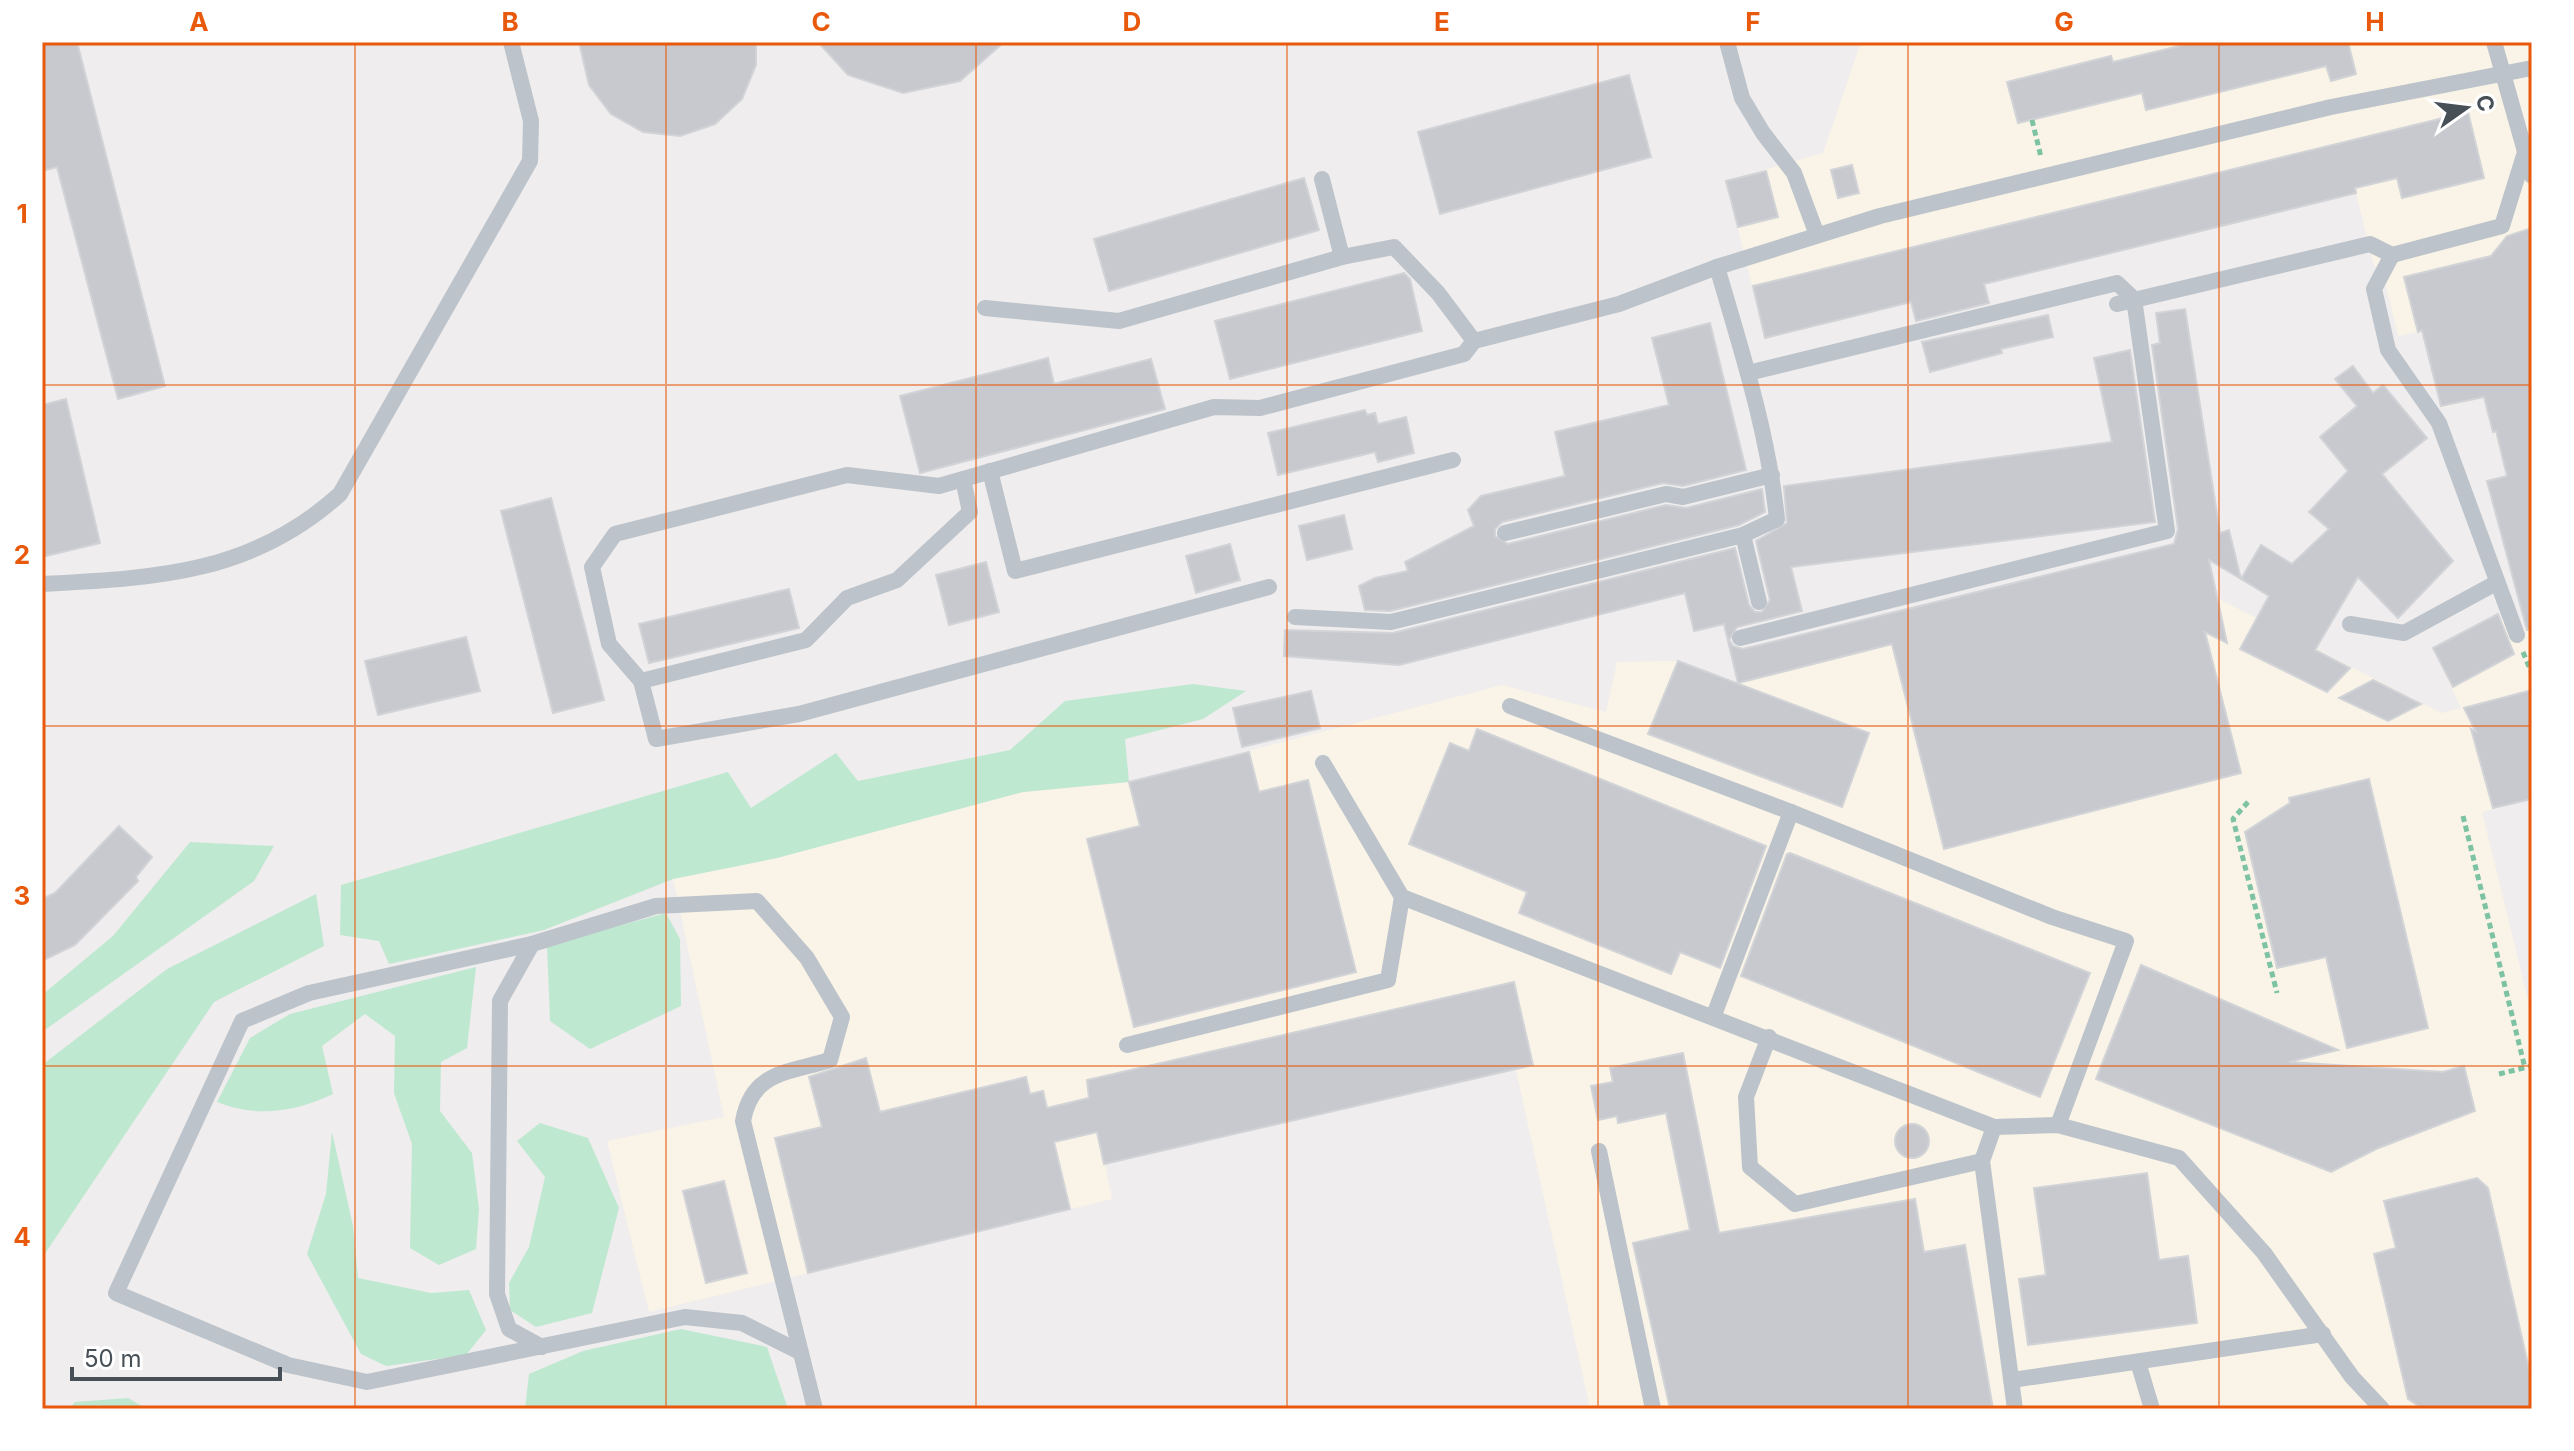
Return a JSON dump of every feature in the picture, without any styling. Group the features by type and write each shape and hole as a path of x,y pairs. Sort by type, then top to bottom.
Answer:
{"lane":[{"path":"42,584 112,580 205,566 259,550 308,523 340,494 530,161 531,121 511,42"},
{"path":"1727,42 1742,98 1763,133 1794,173 1817,235"},
{"path":"2494,42 2532,176"},
{"path":"1269,587 799,714 656,739 641,681 609,644 592,567 615,534 847,475 939,486 1214,407 1260,408 1464,354 1474,341 1619,304 1717,267 1880,216 2331,107 2532,68"},
{"path":"2117,304 2370,244 2392,255 2502,226 2525,152"},
{"path":"1322,179 1342,257"},
{"path":"985,308 1119,321 1342,257 1394,247 1438,293 1474,341"},
{"path":"2392,255 2374,289 2388,350 2439,423 2517,635"},
{"path":"1295,617 1391,622 1743,535 1777,519 1772,475 1748,373 1717,267"},
{"path":"1740,638 2167,531 2134,299 2117,283 1748,373"},
{"path":"990,471 1015,571 1453,460"},
{"path":"1505,533 1666,494 1683,497 1772,475"},
{"path":"641,681 806,640 847,598 897,580 970,512 963,479"},
{"path":"1743,535 1759,602"},
{"path":"2350,624 2404,633 2496,583"},
{"path":"1510,706 1791,812 2052,917 2126,941 2058,1125"},
{"path":"1323,763 1402,897 1714,1015 1994,1127 2058,1125 2179,1158 2264,1253 2352,1377 2382,1409"},
{"path":"1714,1015 1791,812"},
{"path":"1127,1045 1388,980 1402,897"},
{"path":"800,1352 742,1323 685,1317 367,1382 288,1365 216,1332 116,1293 242,1021 309,993 532,944 656,906 757,901 807,958 842,1017 830,1060 772,1076 757,1087 746,1102 743,1121 815,1409"},
{"path":"532,944 500,1001 497,1294 509,1329 542,1347"},
{"path":"1769,1037 1746,1097 1750,1167 1795,1204 1982,1161"},
{"path":"1994,1127 1982,1161 2015,1409"},
{"path":"1599,1151 1653,1409"},
{"path":"2012,1380 2323,1334"},
{"path":"2138,1362 2152,1409"}],"path":[{"path":"2032,120 2046,176"},
{"path":"2248,802 2233,819 2277,993"},
{"path":"2463,816 2528,1067 2499,1074"}],"shaded area":[{"path":"1861,42 2532,42 2532,799 2482,812 2532,1016 2532,1409 1590,1409 1516,1070 1105,1164 1112,1199 649,1312 607,1141 724,1117 673,879 777,858 1023,792 1129,782 1502,685 1606,712 1617,662 1678,661 1739,683 2117,589 2194,586 2441,713 2461,708 2433,648 2494,616 2526,629 2487,481 2507,475 2484,398 2441,408 2422,331 2398,336 2386,286 2373,262 2356,193 1765,338 1726,181 1823,153"}],"green space":[{"path":"1193,684 1246,691 1203,719 1125,739 1129,782 1023,792 777,858 673,879 544,930 389,964 379,941 340,935 341,885 728,772 751,808 836,753 858,781 1010,750 1065,701"},
{"path":"190,842 274,846 254,881 42,1032 42,995 113,936"},
{"path":"316,894 324,946 214,1002 42,1258 42,1065 167,969"},
{"path":"666,913 680,939 681,1006 590,1049 550,1021 547,945"},
{"path":"476,967 467,1048 441,1062 440,1111 472,1153 479,1209 476,1249 439,1265 410,1248 412,1144 394,1093 395,1036 365,1014 322,1046 333,1094 319,1100 275,1111 246,1110 217,1102 250,1038 290,1014"},
{"path":"540,1123 588,1138 619,1208 592,1313 536,1327 510,1310 509,1283 529,1247 545,1177 517,1141"},
{"path":"332,1132 353,1226 358,1278 431,1293 469,1290 486,1330 466,1355 386,1366 361,1354 307,1254 326,1194"},
{"path":"681,1329 767,1347 788,1409 525,1409 529,1374 583,1351"},
{"path":"128,1398 147,1409 69,1409 75,1402"}],"building":[{"path":"42,42 77,42 165,386 118,399 57,167 42,171"},
{"path":"579,42 756,42 756,65 742,99 715,124 680,136 643,132 611,114 589,85"},
{"path":"818,42 1004,42 960,81 903,93 848,75"},
{"path":"2196,42 2348,42 2356,74 2331,81 2326,66 2146,110 2142,93 2018,123 2007,82 2111,56 2113,62"},
{"path":"1629,75 1651,157 1440,214 1418,132"},
{"path":"2468,112 2484,178 2402,198 2397,178 2355,188 2356,193 1984,284 1989,303 1916,321 1911,302 1765,338 1753,286"},
{"path":"1852,165 1859,193 1838,198 1831,170"},
{"path":"1766,171 1778,217 1738,227 1726,181"},
{"path":"1304,178 1319,230 1109,291 1094,239"},
{"path":"2532,228 2532,629 2527,630 2487,481 2507,476 2496,431 2493,432 2484,397 2441,406 2422,330 2418,332 2404,277 2491,256 2507,236"},
{"path":"1404,273 1410,279 1422,331 1230,379 1215,321"},
{"path":"2185,309 2220,533 2229,530 2241,579 2209,560 2227,643 2205,632 2241,773 1944,849 1892,644 1738,683 1724,624 1694,631 1685,593 1399,665 1284,656 1285,630 1393,633 1735,548 1749,605 1755,612 1762,612 1770,600 1756,541 1787,523 1784,486 2112,442 2094,358 2130,350 2155,522 1791,567 1802,611 1737,627 1729,640 1733,646 1743,649 2174,544 2178,529 2152,345 2160,343 2156,313"},
{"path":"2048,315 2053,337 2001,349 2002,353 1930,372 1922,342"},
{"path":"1710,323 1746,470 1683,486 1663,483 1502,522 1495,529 1495,536 1508,544 1666,505 1686,508 1762,489 1765,512 1739,525 1390,611 1365,610 1359,586 1375,578 1408,571 1405,562 1474,526 1468,510 1481,496 1565,476 1555,432 1669,405 1652,338"},
{"path":"1048,358 1054,384 1151,359 1165,409 920,473 900,396"},
{"path":"2353,366 2373,393 2383,385 2427,438 2382,474 2453,561 2398,618 2358,577 2315,650 2350,668 2327,692 2240,649 2269,596 2241,579 2261,545 2292,564 2329,529 2309,512 2348,471 2320,437 2357,406 2335,379"},
{"path":"66,399 100,543 42,557 42,405"},
{"path":"1365,410 1367,415 1375,413 1378,424 1406,417 1414,453 1378,462 1375,452 1278,475 1268,433"},
{"path":"551,498 604,700 553,713 501,511"},
{"path":"1344,515 1352,549 1307,560 1299,526"},
{"path":"1230,544 1240,580 1196,593 1186,556"},
{"path":"986,562 999,612 949,625 936,575"},
{"path":"789,589 799,628 649,663 639,624"},
{"path":"2498,614 2514,654 2453,687 2433,648"},
{"path":"466,637 480,691 378,715 365,661"},
{"path":"1678,661 1869,733 1842,807 1648,734"},
{"path":"2373,680 2421,704 2388,721 2339,698"},
{"path":"2532,690 2532,799 2493,808 2471,729 2476,732 2464,708"},
{"path":"1311,691 1320,728 1242,747 1233,708"},
{"path":"1477,729 1766,846 1720,968 1680,952 1671,974 1519,913 1527,892 1409,844 1450,743 1469,751"},
{"path":"1249,752 1259,792 1308,780 1356,972 1134,1027 1087,839 1140,826 1129,782"},
{"path":"2369,779 2428,1028 2347,1048 2326,957 2277,968 2245,832 2290,803 2289,798"},
{"path":"119,826 152,857 136,877 138,881 75,945 42,961 42,899 55,893"},
{"path":"1787,854 2090,973 2040,1097 1741,976"},
{"path":"2141,965 2338,1050 2289,1062 2443,1072 2464,1066 2475,1111 2376,1149 2331,1172 2096,1079"},
{"path":"1514,982 1533,1065 1104,1164 1097,1132 1054,1142 1070,1209 808,1273 775,1138 822,1127 809,1077 866,1058 880,1112 1026,1077 1030,1094 1043,1091 1047,1108 1089,1098 1087,1080"},
{"path":"1683,1053 1719,1233 1915,1199 1924,1252 1965,1245 1993,1409 1670,1409 1633,1243 1690,1230 1666,1113 1618,1123 1617,1116 1598,1120 1591,1086 1613,1082 1610,1068"},
{"path":"1912,1124 1924,1129 1929,1141 1924,1153 1912,1158 1900,1153 1895,1141 1900,1129"},
{"path":"2147,1173 2159,1260 2188,1256 2197,1323 2028,1345 2019,1279 2046,1275 2034,1188"},
{"path":"2477,1178 2488,1188 2532,1382 2532,1409 2423,1409 2408,1399 2374,1254 2396,1248 2384,1201"},
{"path":"724,1181 747,1273 706,1283 683,1191"}]}
